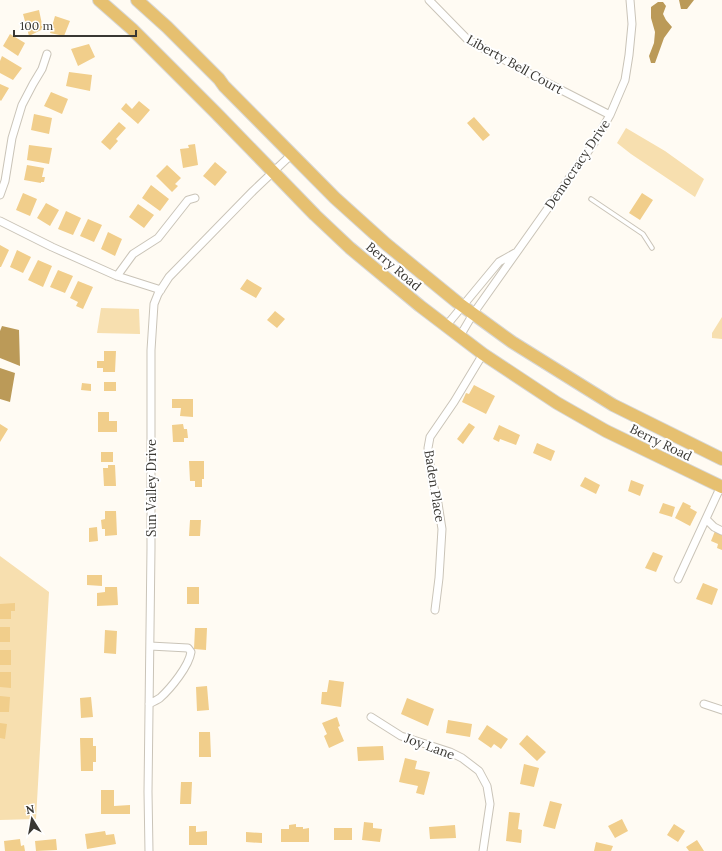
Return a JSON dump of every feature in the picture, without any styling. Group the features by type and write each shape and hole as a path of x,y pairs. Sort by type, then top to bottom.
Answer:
{"highway":[{"name":"Berry Road","path":"99,0 132,29 216,112 315,215 350,248 420,306 483,354 557,403 606,431 721,487"},
{"name":"Berry Road","path":"137,0 167,27 335,198 386,244 473,314 512,342 613,405 721,456"}],"street":[{"name":"Liberty Bell Court","path":"429,0 468,40 610,115"},
{"name":"Democracy Drive","path":"460,336 473,314 594,143 610,115 624,80 629,55 632,24 630,0"},
{"path":"0,195 5,181 12,138 22,105 42,69 47,54"},
{"name":"Sun Valley Drive","path":"149,851 148,792 151,548 151,350 154,304 169,277 273,171 292,154"},
{"path":"117,276 133,254 158,238 188,200 195,198"},
{"path":"0,221 52,247 117,276 161,290"},
{"name":"Democracy Drive","path":"446,326 499,262 517,252"},
{"name":"Baden Place","path":"435,610 439,578 442,529 437,497 432,481 428,448 430,437 454,402 483,354"},
{"path":"678,579 721,487"},
{"path":"706,519 722,532"},
{"path":"149,704 159,698 168,689 188,663 191,652 188,648 150,646"},
{"path":"704,704 722,710"},
{"name":"Joy Lane","path":"371,717 401,736 450,752 462,758 479,771 487,786 490,804 483,851"}],"lane":[{"path":"591,199 642,234 652,248"}],"shaded area":[{"path":"679,0 694,0 687,9 681,9"},
{"path":"658,2 663,2 666,6 663,14 672,27 664,38 655,63 651,63 649,56 654,43 655,32 651,18 651,7"},
{"path":"626,128 665,151 704,179 695,197 617,143"},
{"path":"101,308 139,309 140,334 97,333"},
{"path":"722,317 722,339 712,338 712,333"},
{"path":"2,326 19,330 20,366 0,358 0,331"},
{"path":"0,368 15,373 10,402 0,399"},
{"path":"0,556 49,592 36,819 0,820"}],"building":[{"path":"39,10 43,29 29,36 23,14"},
{"path":"55,16 70,21 64,36 50,33"},
{"path":"10,34 25,43 18,56 3,46"},
{"path":"89,44 95,57 78,66 71,49"},
{"path":"2,56 22,68 13,80 0,73 0,61"},
{"path":"69,72 92,75 90,91 66,86"},
{"path":"0,84 9,88 1,101 0,100"},
{"path":"51,92 68,99 62,114 44,106"},
{"path":"139,101 150,110 138,124 121,109 126,103 132,109"},
{"path":"34,114 52,118 49,134 31,130"},
{"path":"474,117 490,135 483,141 467,123"},
{"path":"119,122 126,128 116,139 118,141 110,150 101,142"},
{"path":"195,144 198,165 183,168 180,149 189,148 188,145"},
{"path":"29,145 52,148 49,164 27,160"},
{"path":"215,162 227,172 215,186 203,176"},
{"path":"27,165 44,168 42,177 45,177 44,182 41,183 24,180"},
{"path":"167,165 181,178 175,184 178,186 172,192 156,176"},
{"path":"151,185 169,199 160,211 142,198"},
{"path":"23,193 37,199 30,216 16,210"},
{"path":"642,193 653,200 640,220 629,213"},
{"path":"46,203 59,210 50,226 37,218"},
{"path":"138,204 154,215 144,228 129,217"},
{"path":"66,211 81,218 73,235 58,229"},
{"path":"88,219 102,225 94,242 80,236"},
{"path":"108,232 122,239 115,256 101,249"},
{"path":"0,245 9,250 1,267 0,267"},
{"path":"17,250 31,257 23,273 10,267"},
{"path":"38,260 52,266 43,287 28,280"},
{"path":"58,270 73,276 65,293 50,287"},
{"path":"247,279 262,288 256,298 240,289"},
{"path":"78,281 93,287 83,309 76,306 78,302 70,298"},
{"path":"275,311 285,319 277,328 267,320"},
{"path":"104,351 116,351 115,372 103,372 103,368 97,368 97,361 104,361"},
{"path":"104,382 116,382 116,391 104,391"},
{"path":"82,383 91,384 91,391 81,390"},
{"path":"474,385 495,396 486,414 462,402 466,393 469,394"},
{"path":"172,399 193,399 193,417 180,416 181,408 172,408"},
{"path":"98,412 109,412 109,421 117,421 117,432 98,432"},
{"path":"469,423 475,427 463,444 457,439"},
{"path":"0,424 8,429 0,442"},
{"path":"183,424 184,429 187,429 188,438 184,438 184,442 173,442 172,425"},
{"path":"499,425 520,435 516,445 500,439 499,442 493,439"},
{"path":"537,443 555,451 551,461 533,453"},
{"path":"101,452 113,452 113,462 101,462"},
{"path":"189,461 204,461 204,479 202,479 202,487 195,487 195,481 190,481"},
{"path":"108,465 115,465 116,486 104,486 103,468 108,468"},
{"path":"585,477 600,485 596,494 580,486"},
{"path":"631,480 644,485 640,496 628,491"},
{"path":"683,502 691,506 690,508 697,512 690,526 675,518"},
{"path":"663,503 675,507 672,517 659,513"},
{"path":"105,511 116,511 117,535 105,536 105,529 102,529 101,520 105,519"},
{"path":"190,520 201,520 200,536 189,536"},
{"path":"97,527 98,541 89,542 89,528"},
{"path":"715,531 722,534 722,550 717,548 718,544 711,541"},
{"path":"653,552 663,556 656,572 645,568"},
{"path":"87,575 102,575 102,586 87,585"},
{"path":"703,583 718,589 712,605 696,599"},
{"path":"105,587 117,587 118,605 97,606 97,593 105,592"},
{"path":"187,587 199,587 199,604 187,604"},
{"path":"15,603 15,611 11,611 11,619 0,619 0,604"},
{"path":"0,627 10,627 10,642 0,642"},
{"path":"195,628 207,628 206,650 194,649"},
{"path":"105,630 117,631 116,654 104,653"},
{"path":"0,650 11,650 11,665 0,665"},
{"path":"0,672 11,672 11,688 0,687"},
{"path":"329,680 344,682 341,707 321,704 322,692 327,692"},
{"path":"207,686 209,710 197,711 196,687"},
{"path":"0,696 10,697 9,712 0,712"},
{"path":"91,697 93,717 81,718 80,698"},
{"path":"407,698 434,709 428,726 401,714"},
{"path":"337,717 340,726 338,727 344,741 329,748 324,736 327,734 322,723"},
{"path":"448,720 472,724 470,737 446,733"},
{"path":"0,723 7,724 5,739 0,738"},
{"path":"487,725 508,739 501,749 494,744 491,748 478,739"},
{"path":"199,732 210,732 211,757 199,757"},
{"path":"527,735 546,752 537,761 519,744"},
{"path":"80,738 93,738 93,746 96,746 96,762 93,762 93,771 81,771"},
{"path":"383,746 384,760 358,761 357,747"},
{"path":"405,758 417,761 415,769 430,772 424,795 416,793 418,786 399,782"},
{"path":"524,764 539,768 534,787 520,784"},
{"path":"181,782 192,782 191,804 180,804"},
{"path":"101,790 114,790 114,806 130,805 130,814 101,814"},
{"path":"550,801 562,804 555,829 543,826"},
{"path":"509,812 520,813 518,829 522,830 521,843 506,841"},
{"path":"622,819 628,831 615,838 608,826"},
{"path":"364,822 373,823 373,828 382,829 380,842 362,840"},
{"path":"296,824 296,827 303,827 303,829 309,828 309,842 281,842 281,829 289,829 289,825"},
{"path":"674,824 685,831 678,842 667,835"},
{"path":"455,825 456,838 430,839 429,827"},
{"path":"189,826 196,826 196,832 207,831 207,845 189,845"},
{"path":"334,828 352,828 352,840 334,840"},
{"path":"105,831 106,835 114,834 116,844 87,849 85,834"},
{"path":"246,832 262,833 262,843 246,842"},
{"path":"20,839 21,846 24,845 25,851 5,851 4,841"},
{"path":"56,839 57,850 36,851 35,841"},
{"path":"697,840 704,851 689,851 686,847"},
{"path":"596,842 613,846 611,851 594,851"}]}
